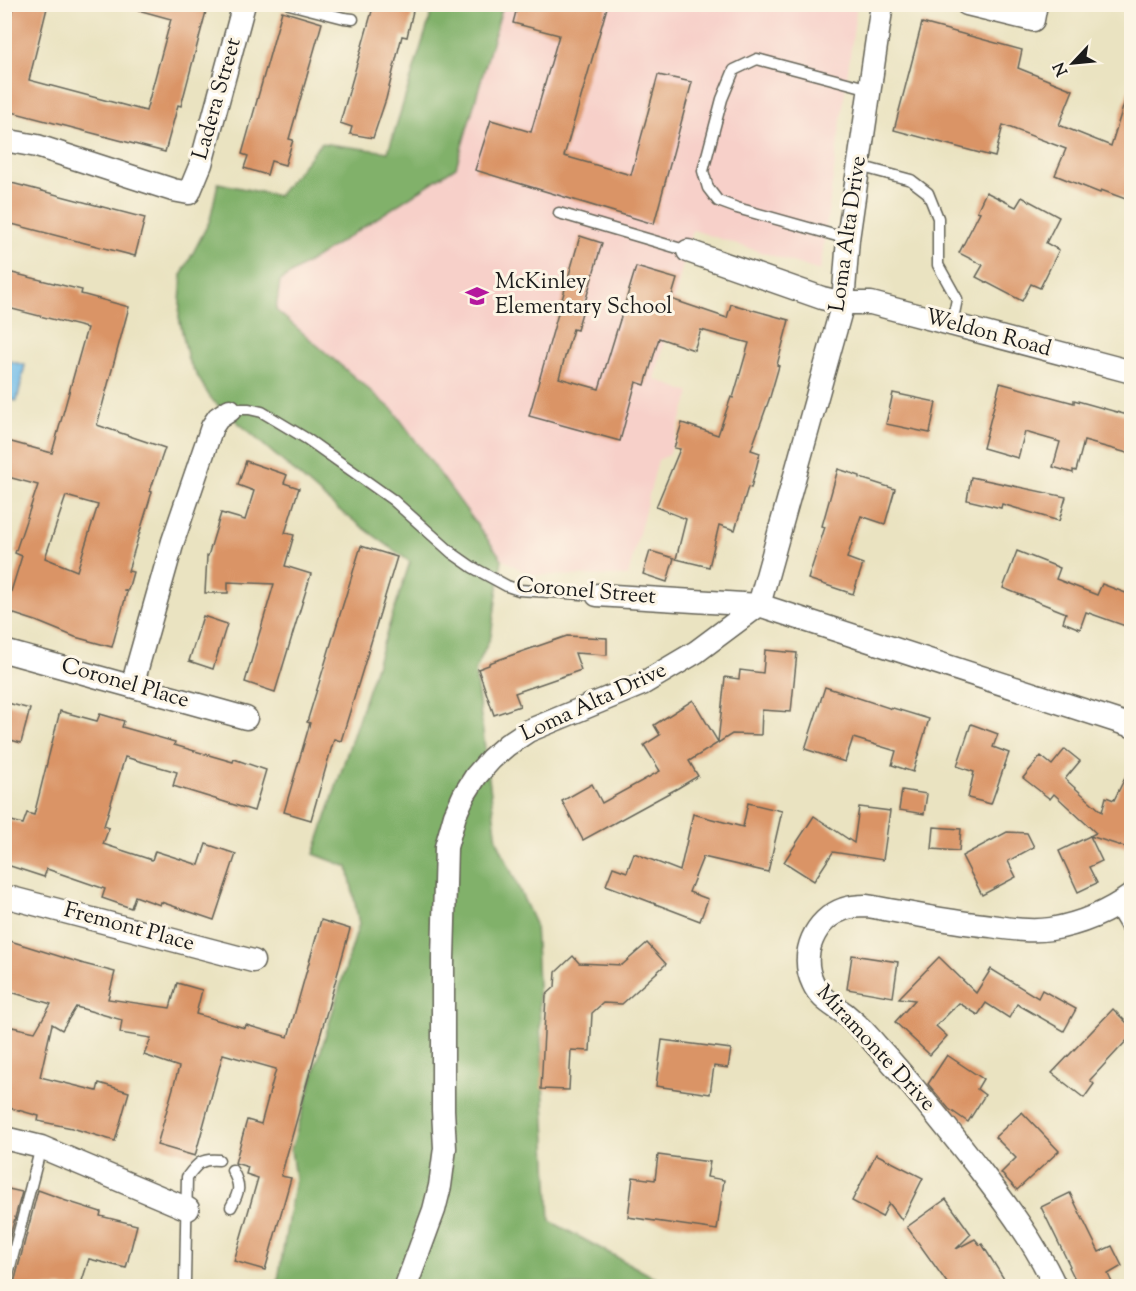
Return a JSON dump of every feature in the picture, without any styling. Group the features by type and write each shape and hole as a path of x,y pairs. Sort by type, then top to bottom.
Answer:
{"street":[{"name":"Ladera Street","path":"4,140 37,146 189,193 201,164 244,4"},
{"name":"Loma Alta Drive","path":"406,1287 434,1210 445,1148 443,959 446,847 455,815 476,776 491,759 514,740 559,717 642,684 696,652 759,605 843,303 848,239 882,4"},
{"path":"967,4 1033,20 1036,4"},
{"name":"Weldon Road","path":"688,251 822,298 843,303 871,303 1131,372"},
{"name":"Coronel Street","path":"132,686 173,541 212,427 218,418 230,410"},
{"name":"Coronel Street","path":"597,595 759,605 1131,726"},
{"name":"Coronel Place","path":"4,651 246,718"},
{"name":"Fremont Place","path":"4,896 253,961"},
{"path":"1125,900 1131,926"},
{"name":"Miramonte Drive","path":"1055,1287 1027,1236 994,1188 943,1122 876,1044 845,1014 818,993 809,972 809,950 812,939 825,920 855,906 1026,930 1049,929 1073,924 1097,916 1125,900"},
{"path":"4,1138 41,1147 188,1209"}],"lane":[{"path":"289,4 353,19"},
{"path":"848,239 718,201 708,188 703,171 722,99 734,70 757,59 870,88"},
{"path":"859,166 911,180 928,193 938,218 938,265 957,300 952,324"},
{"path":"559,213 688,251"},
{"name":"Coronel Street","path":"230,410 262,411 307,439 393,500 452,553 507,586 519,590 597,595"},
{"path":"5,1287 41,1147"},
{"path":"185,1282 187,1177 195,1166 208,1159 219,1160"},
{"path":"231,1207 238,1194 238,1182 232,1170"}],"shaded area":[{"name":"McKinley Elementary School","path":"503,5 857,5 820,271 693,230 655,379 690,393 669,455 658,460 628,576 530,575 502,559 394,411 276,311 280,281 456,167"}],"green space":[{"path":"434,5 503,5 456,167 280,281 276,310 394,411 502,559 491,636 475,671 497,840 535,924 550,1221 670,1286 277,1286 295,1178 291,1150 359,924 348,867 314,854 410,562 335,507 211,399 188,360 179,317 182,274 210,220 218,183 278,196 321,143 388,152"}],"water":[{"path":"5,360 25,365 17,401 5,398"}],"building":[{"path":"14,4 48,4 29,80 146,111 171,19 138,10 139,4 208,4 181,106 178,105 165,152 4,110 4,42"},
{"path":"374,4 390,4 413,11 407,37 402,36 386,99 373,138 350,134 352,127 340,123"},
{"path":"518,4 608,4 564,156 631,175 658,75 692,82 654,224 475,170 491,120 531,132 559,35 513,23"},
{"path":"282,11 322,23 289,139 293,140 285,165 271,161 267,175 244,168 248,156 242,154"},
{"path":"922,23 1022,50 1018,68 1073,90 1059,125 1111,146 1128,91 1131,91 1131,201 1101,190 1100,193 1055,175 1066,149 1003,125 995,157 894,130"},
{"path":"4,181 145,218 135,256 4,222"},
{"path":"986,192 1016,207 1022,197 1059,217 1046,243 1059,250 1040,288 1031,284 1022,301 976,277 983,265 959,253 980,212 977,211"},
{"path":"580,236 602,243 577,330 573,329 559,378 599,389 636,267 677,279 671,299 727,318 731,304 789,320 770,397 751,450 760,453 751,488 748,487 735,530 719,525 709,567 676,559 686,519 656,507 680,449 674,448 682,423 718,435 731,397 733,398 749,343 701,330 694,350 659,338 645,385 636,382 620,441 529,416"},
{"path":"4,271 82,290 81,294 129,307 97,425 165,448 150,491 152,492 128,571 133,572 128,590 124,590 127,592 112,647 75,637 5,611 22,556 15,553 38,485 4,476 4,440 52,453 87,328 4,307","holes":["66,496 98,505 77,571 45,558"]},
{"path":"1000,383 1131,416 1131,454 1084,441 1076,471 1073,470 1073,473 1053,467 1060,442 1025,432 1018,458 983,448"},
{"path":"893,393 936,402 930,433 886,424"},
{"path":"246,461 287,475 284,483 299,488 285,533 294,535 285,566 311,574 275,692 245,682 274,584 228,582 228,593 205,593 207,556 221,513 245,520 254,491 238,485"},
{"path":"838,469 895,489 885,524 861,516 847,558 863,564 853,594 808,579 825,527 822,526"},
{"path":"971,477 1066,497 1059,521 1002,504 1001,508 967,500"},
{"path":"361,546 397,557 341,741 334,739 311,820 284,812 310,723 307,722"},
{"path":"650,551 674,558 667,582 643,574"},
{"path":"1017,551 1060,568 1056,579 1097,595 1102,584 1131,595 1131,628 1086,612 1080,629 1063,622 1066,613 1003,588"},
{"path":"203,616 227,624 213,669 189,661"},
{"path":"567,636 607,638 607,655 575,653 581,670 515,693 520,706 494,715 478,669 489,663"},
{"path":"765,650 797,653 791,712 762,710 761,735 732,734 689,761 698,776 583,840 562,801 592,784 602,803 660,771 644,745 660,735 654,725 693,700 718,742 725,677 739,679 740,670 763,673"},
{"path":"825,687 929,719 913,772 892,765 896,751 853,738 845,762 805,749"},
{"path":"4,702 30,709 21,743 4,738"},
{"path":"60,711 97,721 100,714 124,721 122,727 175,742 174,745 233,762 234,759 266,770 254,811 173,786 177,772 125,757 104,826 109,828 103,844 152,860 155,851 199,865 206,844 236,854 214,920 161,902 160,905 135,896 131,908 102,898 105,889 47,869 44,877 4,864 4,819 23,824 27,813 34,815"},
{"path":"971,724 998,734 993,747 1009,753 991,804 968,798 974,772 957,766"},
{"path":"1065,749 1080,761 1065,779 1102,812 1106,797 1114,800 1131,766 1131,849 1090,836 1102,861 1089,867 1097,883 1078,892 1059,851 1096,833 1054,794 1050,799 1023,778 1041,756 1052,765"},
{"path":"902,790 927,794 924,814 899,810"},
{"path":"748,803 782,811 768,872 703,857 689,892 708,899 700,921 606,885 613,867 627,872 634,853 680,871 693,814 743,827"},
{"path":"859,807 890,811 883,860 833,852 814,881 784,862 814,816 854,843"},
{"path":"934,827 961,829 959,851 932,849"},
{"path":"1007,832 1027,833 1034,847 1008,861 1016,877 982,895 962,856"},
{"path":"321,920 350,929 281,1176 291,1178 265,1270 234,1261 258,1178 246,1174 248,1167 235,1163 247,1120 261,1124 276,1069 223,1054 195,1156 157,1145 179,1067 144,1055 151,1038 120,1033 122,1020 76,1007 62,1030 52,1024 40,1077 97,1091 99,1083 129,1092 115,1141 38,1121 39,1116 4,1106 4,1060 12,1027 35,1032 51,1004 4,990 4,939 115,972 108,999 170,1008 177,983 202,990 196,1014 288,1037"},
{"path":"647,943 666,964 622,1004 603,1003 592,1013 590,1051 571,1050 569,1090 541,1089 546,995 555,987 556,972 573,956 579,963 622,965"},
{"path":"852,955 898,962 893,997 847,989"},
{"path":"939,957 976,993 991,969 1038,998 1042,990 1076,1009 1064,1031 1017,1004 1009,1018 986,1003 978,1015 959,1003 936,1026 947,1036 930,1055 895,1022 915,1000 899,998"},
{"path":"1113,1009 1131,1027 1131,1036 1090,1080 1094,1084 1084,1098 1052,1073"},
{"path":"662,1040 731,1049 728,1068 714,1066 710,1094 656,1086"},
{"path":"947,1055 983,1079 977,1089 985,1095 968,1122 949,1109 928,1084"},
{"path":"1022,1112 1059,1151 1017,1190 1001,1173 1016,1158 995,1137"},
{"path":"876,1154 923,1178 902,1220 889,1203 882,1217 852,1201"},
{"path":"658,1155 710,1162 707,1177 724,1180 717,1230 628,1217 633,1177 655,1180"},
{"path":"4,1188 22,1192 4,1258"},
{"path":"38,1190 101,1212 100,1216 137,1225 126,1268 89,1259 80,1287 13,1287"},
{"path":"1070,1193 1099,1252 1112,1246 1122,1266 1108,1274 1114,1287 1079,1287 1069,1267 1041,1207"},
{"path":"946,1199 971,1234 956,1249 975,1239 980,1245 982,1244 1009,1287 950,1287 907,1227"}],"place":[{"name":"McKinley Elementary School","path":"477,296"}]}
